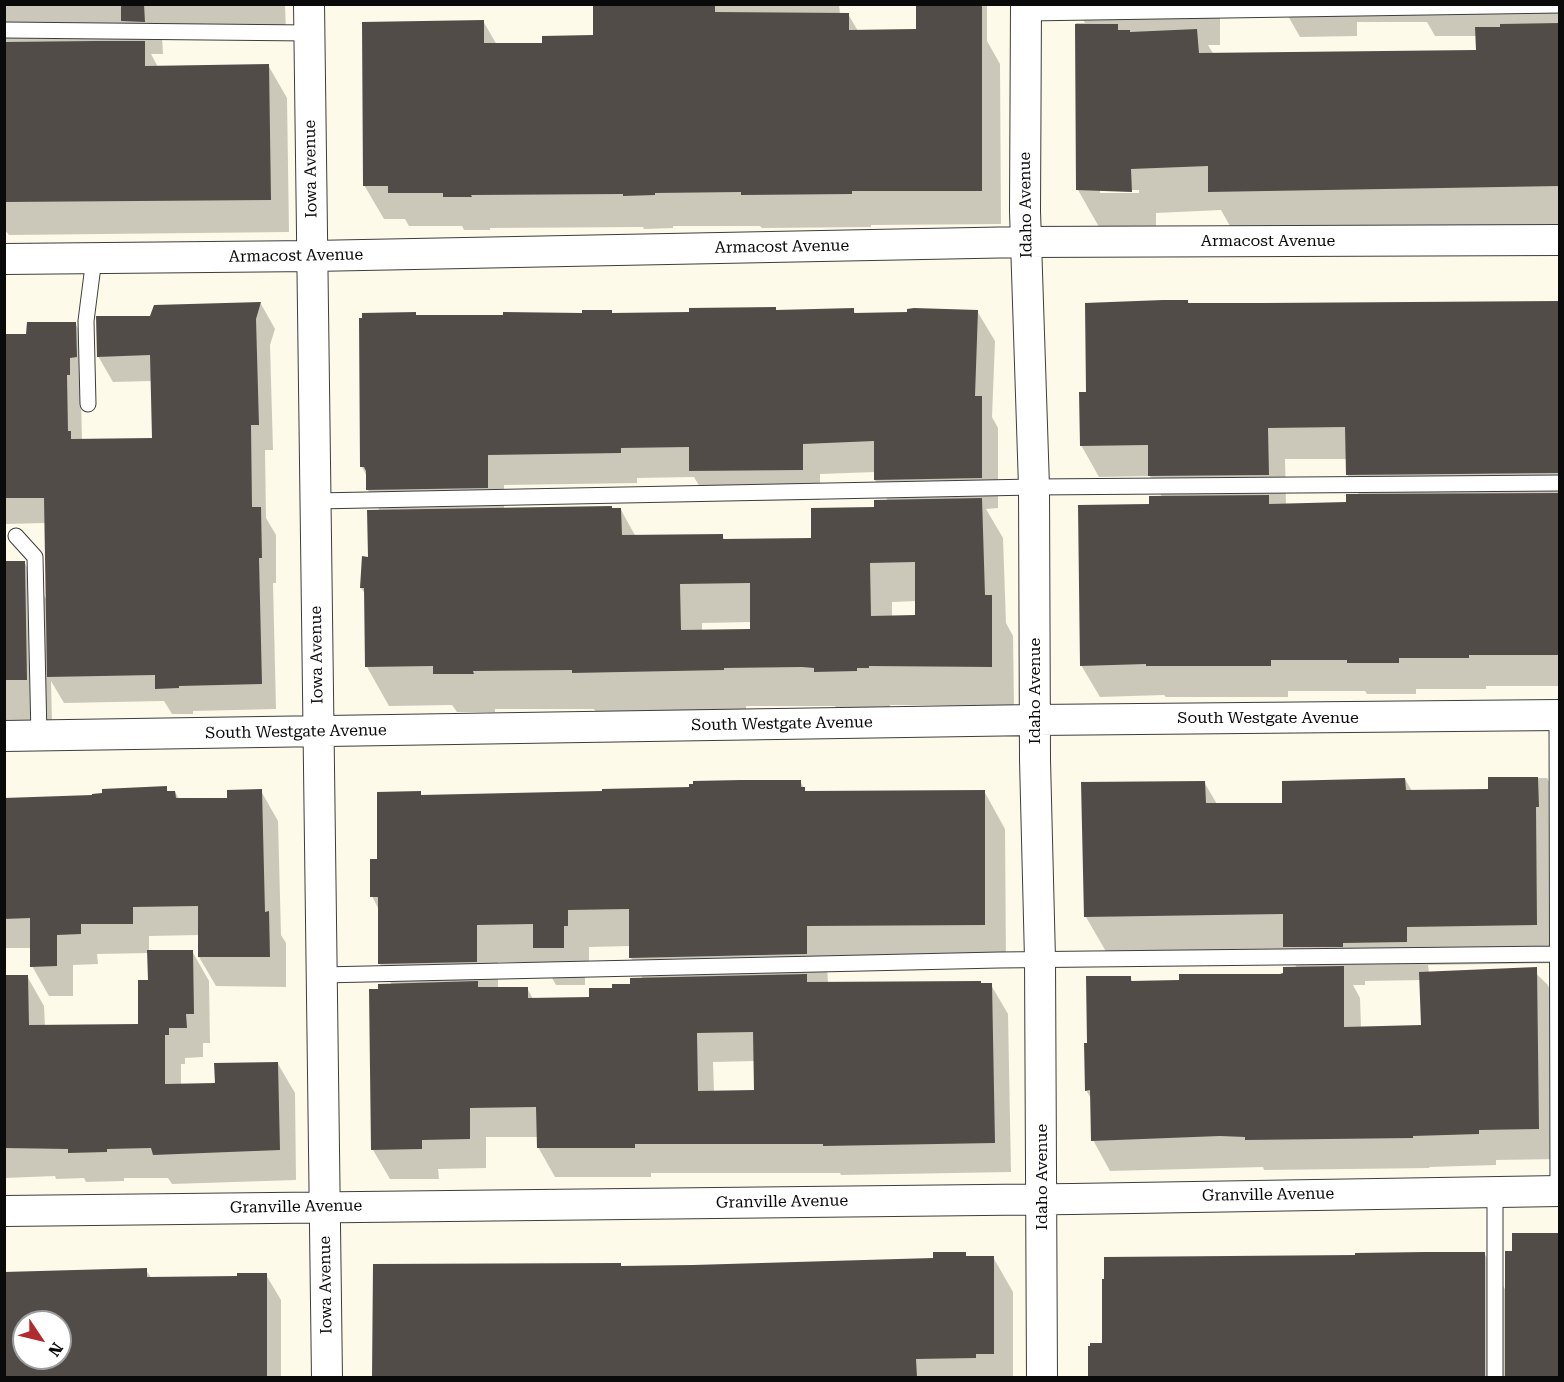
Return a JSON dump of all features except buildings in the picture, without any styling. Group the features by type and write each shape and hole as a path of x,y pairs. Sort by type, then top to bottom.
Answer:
{"street":[{"name":"Idaho Avenue","path":"1026,9 1025,242 1034,488 1042,1377"},
{"name":"Iowa Avenue","path":"309,19 327,1377"},
{"name":"Armacost Avenue","path":"4,259 312,256 1025,242 1560,240"},
{"name":"South Westgate Avenue","path":"4,736 1035,720 1558,715"},
{"name":"Granville Avenue","path":"4,1211 1559,1191"}],"lane":[{"path":"1026,9 1560,5"},
{"path":"4,30 309,19"},
{"path":"88,404 86,321 94,258"},
{"path":"316,501 1034,488 1560,483"},
{"path":"16,536 35,558 39,736"},
{"path":"1558,715 1559,1191"},
{"path":"322,975 1040,959 1558,954"},
{"path":"1495,1191 1495,1377"}]}
